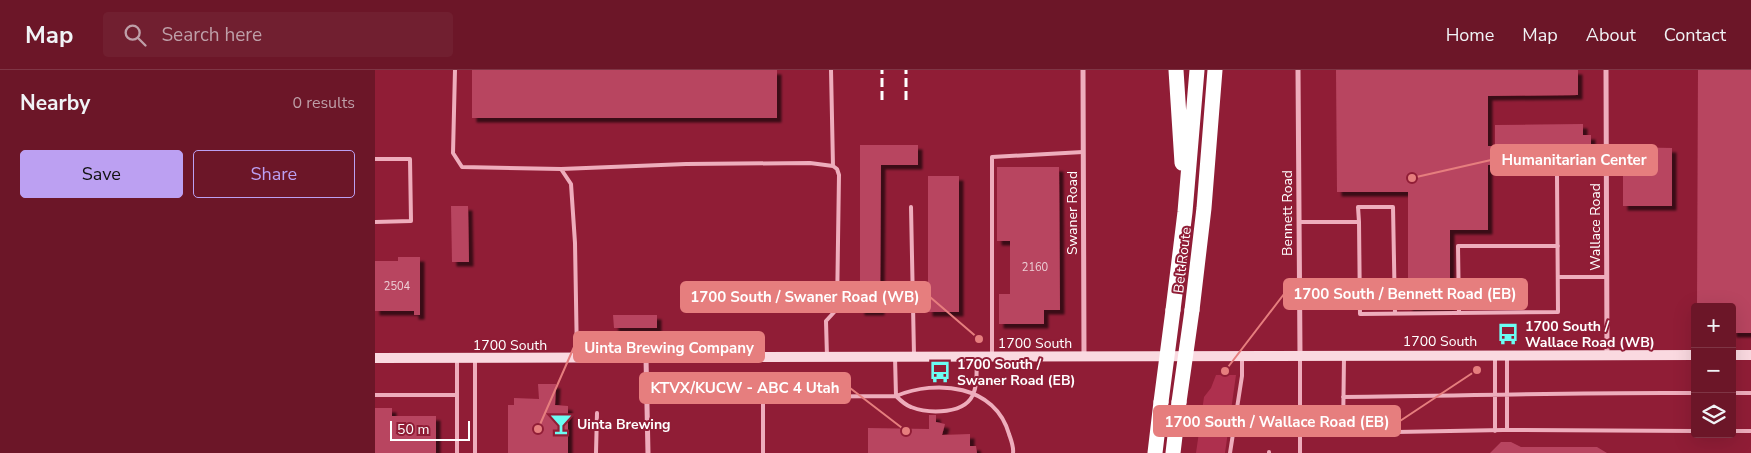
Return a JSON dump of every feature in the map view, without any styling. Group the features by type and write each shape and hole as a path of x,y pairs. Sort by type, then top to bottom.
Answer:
{"highway":[{"path":"1176,70 1185,212"},
{"name":"Belt Route","path":"1155,453 1185,212 1197,70"},
{"name":"Belt Route","path":"1173,453 1203,218 1215,70"}],"street":[{"name":"Swaner Road","path":"1083,70 1084,356"},
{"name":"Bennett Road","path":"1299,70 1300,355"},
{"name":"Wallace Road","path":"1606,70 1607,355"},
{"name":"1700 South","path":"375,358 1691,355"},
{"path":"1736,355 1751,355"},
{"path":"646,357 648,453"}],"lane":[{"path":"455,70 453,153 462,167 561,169 696,164 809,163 833,166 837,169 839,175 837,309 826,322 827,357"},
{"path":"831,70 833,166"},
{"path":"993,357 992,157 1083,152"},
{"path":"375,159 410,159 411,221 375,222"},
{"path":"561,169 571,184 575,243 577,359"},
{"path":"1395,314 1393,207 1358,207 1360,314 1395,314 1558,312 1557,176"},
{"path":"911,207 914,357"},
{"path":"1299,222 1359,222"},
{"path":"1459,313 1458,246 1557,246"},
{"path":"1558,277 1607,277"},
{"path":"1230,453 1242,376 1242,355"},
{"path":"1300,355 1300,453"},
{"path":"1344,355 1343,433 1507,430 1691,431"},
{"path":"1495,355 1495,431"},
{"path":"1507,355 1507,430"},
{"path":"895,357 895,396"},
{"path":"895,396 912,408 929,411 947,411 969,402 975,392 977,357"},
{"path":"457,358 457,453"},
{"path":"475,358 475,453"},
{"path":"763,453 763,398 895,396 915,388 953,388 975,392 998,411 1007,426 1013,453"},
{"path":"1343,398 1507,396 1596,392 1691,393"},
{"path":"1736,393 1751,393"},
{"path":"375,395 457,395"},
{"path":"596,453 597,414"},
{"path":"1736,431 1751,431"}],"shaded area":[{"path":"1216,375 1236,375 1225,453 1196,453 1204,397 1211,388"}],"building":[{"path":"472,70 777,70 777,118 472,118"},
{"path":"1336,70 1578,70 1578,95 1488,96 1488,146 1495,146 1495,125 1583,124 1583,135 1591,135 1591,152 1583,152 1583,164 1488,165 1488,230 1450,230 1450,306 1408,307 1408,192 1337,192"},
{"path":"1698,70 1751,70 1751,333 1736,333 1736,303 1697,303"},
{"path":"860,145 918,145 918,165 881,165 880,311 860,311"},
{"path":"1623,147 1672,148 1672,206 1623,206"},
{"path":"997,167 1059,167 1060,310 1044,310 1044,324 999,324 999,294 1010,294 1010,241 997,241"},
{"path":"928,176 959,176 959,312 928,312"},
{"path":"451,206 468,206 469,262 452,262"},
{"path":"398,257 420,257 420,315 414,315 414,311 375,311 375,261 398,261"},
{"path":"613,315 657,315 657,328 614,328"},
{"path":"538,384 556,384 555,405 568,406 568,453 508,453 508,405 514,405 514,398 539,399"},
{"path":"375,408 392,408 392,416 436,416 436,453 375,453"},
{"path":"929,415 936,415 936,422 945,424 942,435 970,434 970,446 976,446 977,453 868,453 868,428 929,429"},
{"path":"1501,442 1511,442 1521,447 1597,447 1607,453 1490,453"}],"railway":[{"path":"882,70 882,100"},
{"path":"906,70 906,100"}],"place":[{"name":"Humanitarian Center","path":"1412,178"},
{"name":"1700 South / Wallace Road (WB)","path":"1508,334"},
{"name":"1700 South / Swaner Road (WB)","path":"979,339"},
{"name":"1700 South / Wallace Road (EB)","path":"1477,370"},
{"name":"1700 South / Bennett Road (EB)","path":"1225,371"},
{"name":"1700 South / Swaner Road (EB)","path":"940,372"},
{"name":"Uinta Brewing","path":"561,424"},
{"name":"Uinta Brewing Company","path":"538,429"},
{"name":"KTVX/KUCW - ABC 4 Utah","path":"906,431"}]}
